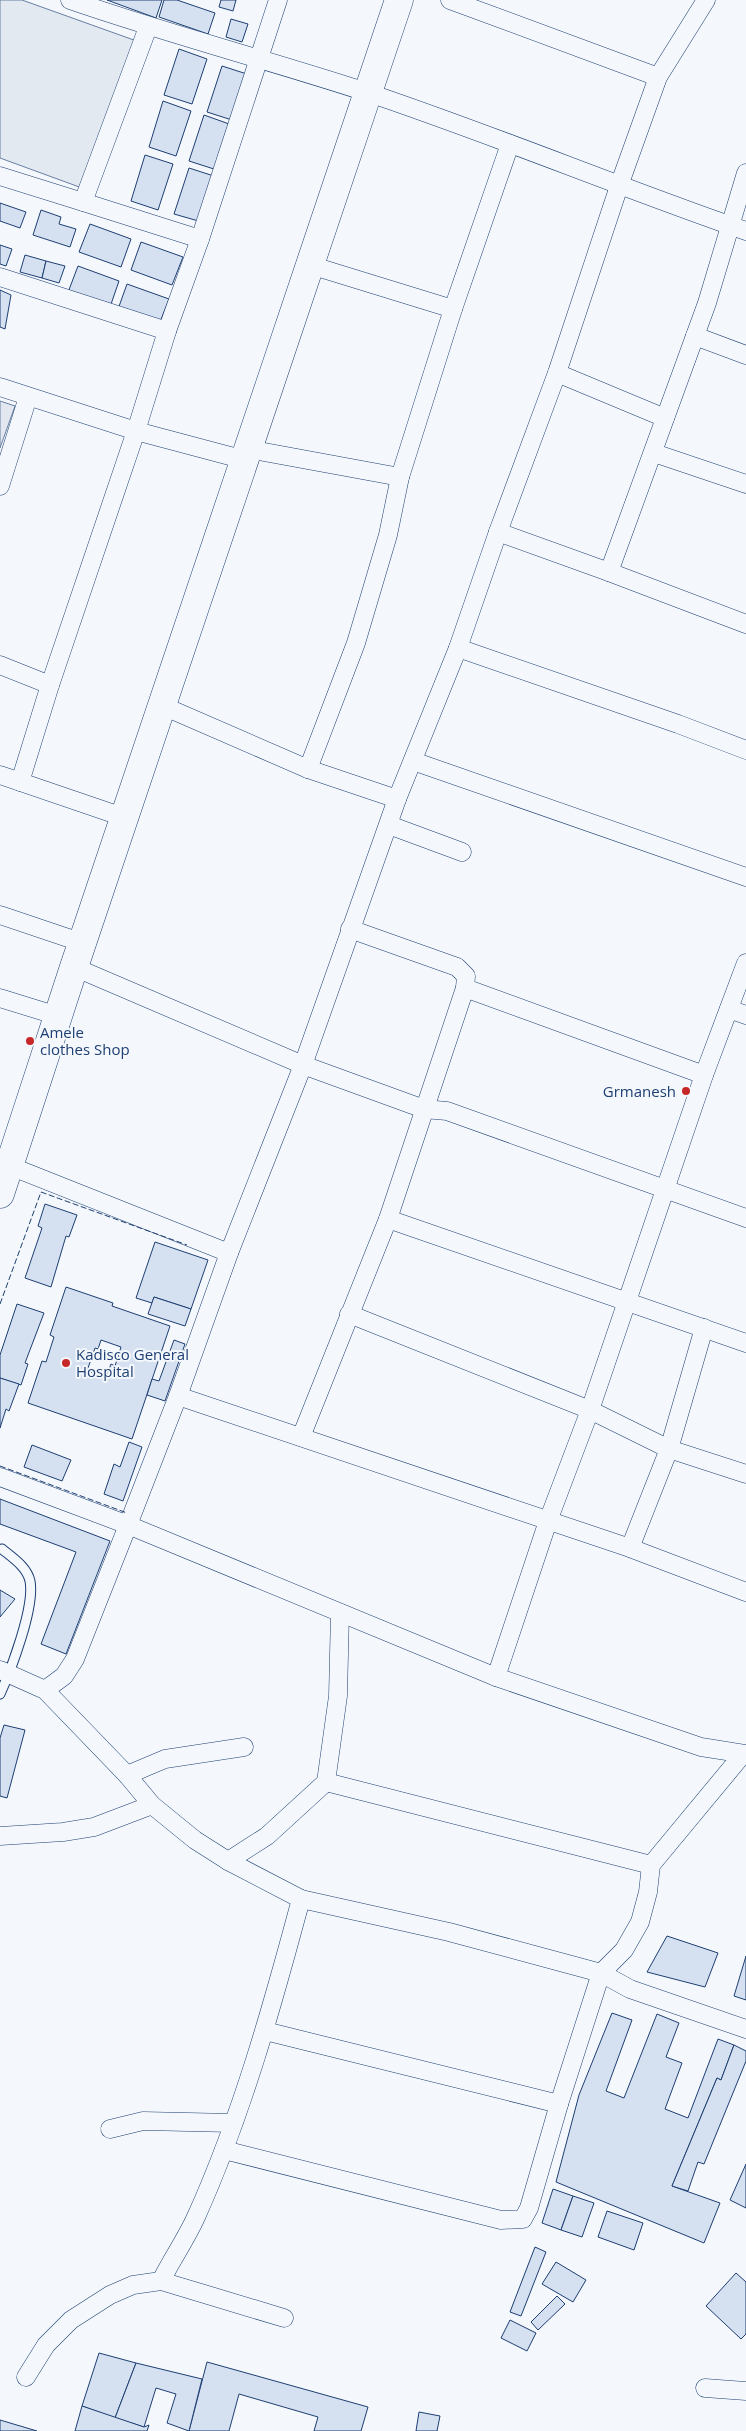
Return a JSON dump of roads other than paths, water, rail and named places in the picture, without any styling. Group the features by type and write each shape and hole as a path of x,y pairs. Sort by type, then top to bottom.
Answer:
{"main road":[{"path":"0,1194 5,1163 126,818 399,0"}],"street":[{"path":"70,0 148,27 260,58 368,93 620,183 738,228"},
{"path":"20,782 50,685 136,431 166,331 200,239 278,0"},
{"path":"450,0 658,77"},
{"path":"46,1690 64,1676 75,1659 178,1396 229,1253 303,1065 397,799 458,648 498,532 557,374 620,183 658,77 706,0"},
{"path":"83,202 148,27"},
{"path":"308,769 356,643 388,535 400,477 453,309 510,144"},
{"path":"609,572 654,453 695,336 738,228 746,172"},
{"path":"0,176 200,239"},
{"path":"310,265 453,309"},
{"path":"0,277 166,331"},
{"path":"695,336 746,356"},
{"path":"557,374 665,418"},
{"path":"0,387 136,431 246,455 400,477"},
{"path":"0,486 28,397"},
{"path":"654,453 746,484"},
{"path":"498,532 746,624"},
{"path":"458,648 678,724 746,750"},
{"path":"0,665 50,685"},
{"path":"163,706 308,769 397,799"},
{"path":"413,761 746,877"},
{"path":"0,775 126,818"},
{"path":"389,825 462,852"},
{"path":"0,915 303,1065 424,1109 446,1111 746,1218"},
{"path":"301,1437 388,1219 465,988 466,976 457,967 350,929"},
{"path":"496,1677 548,1521 590,1410 625,1302 704,1075 746,963"},
{"path":"465,988 704,1075"},
{"path":"0,998 58,1016"},
{"path":"729,1009 746,1015"},
{"path":"5,1163 229,1253"},
{"path":"388,1219 746,1343"},
{"path":"349,1314 590,1410 669,1449 746,1474"},
{"path":"630,1548 669,1449 704,1328"},
{"path":"178,1396 630,1548 746,1592"},
{"path":"0,1477 128,1525 496,1677 701,1747 745,1754"},
{"path":"228,1861 267,1836 326,1782 338,1696 340,1613"},
{"path":"5,1671 46,1690 128,1775 152,1805 195,1840 228,1861 301,1900 449,1932 602,1973 630,1989 746,2029"},
{"path":"128,1775 165,1759 244,1747"},
{"path":"224,2150 501,2220 523,2219 530,2208 559,2104 602,1973 624,1950 640,1922 648,1892 650,1865 745,1754"},
{"path":"326,1782 650,1865"},
{"path":"0,1836 63,1832 94,1826 152,1805"},
{"path":"161,2281 195,2219 224,2150 265,2031 301,1900"},
{"path":"265,2031 559,2104"},
{"path":"110,2129 143,2121 233,2123"},
{"path":"26,2377 46,2345 71,2320 133,2284 161,2281 284,2318"},
{"path":"705,2388 746,2391"}],"lane":[{"path":"0,1694 5,1671 31,1600 30,1580 22,1566 2,1550"}],"place":[{"name":"Amele clothes Shop","path":"30,1041"},
{"name":"Grmanesh","path":"686,1091"},
{"name":"Kadisco General Hospital","path":"66,1363"}]}
